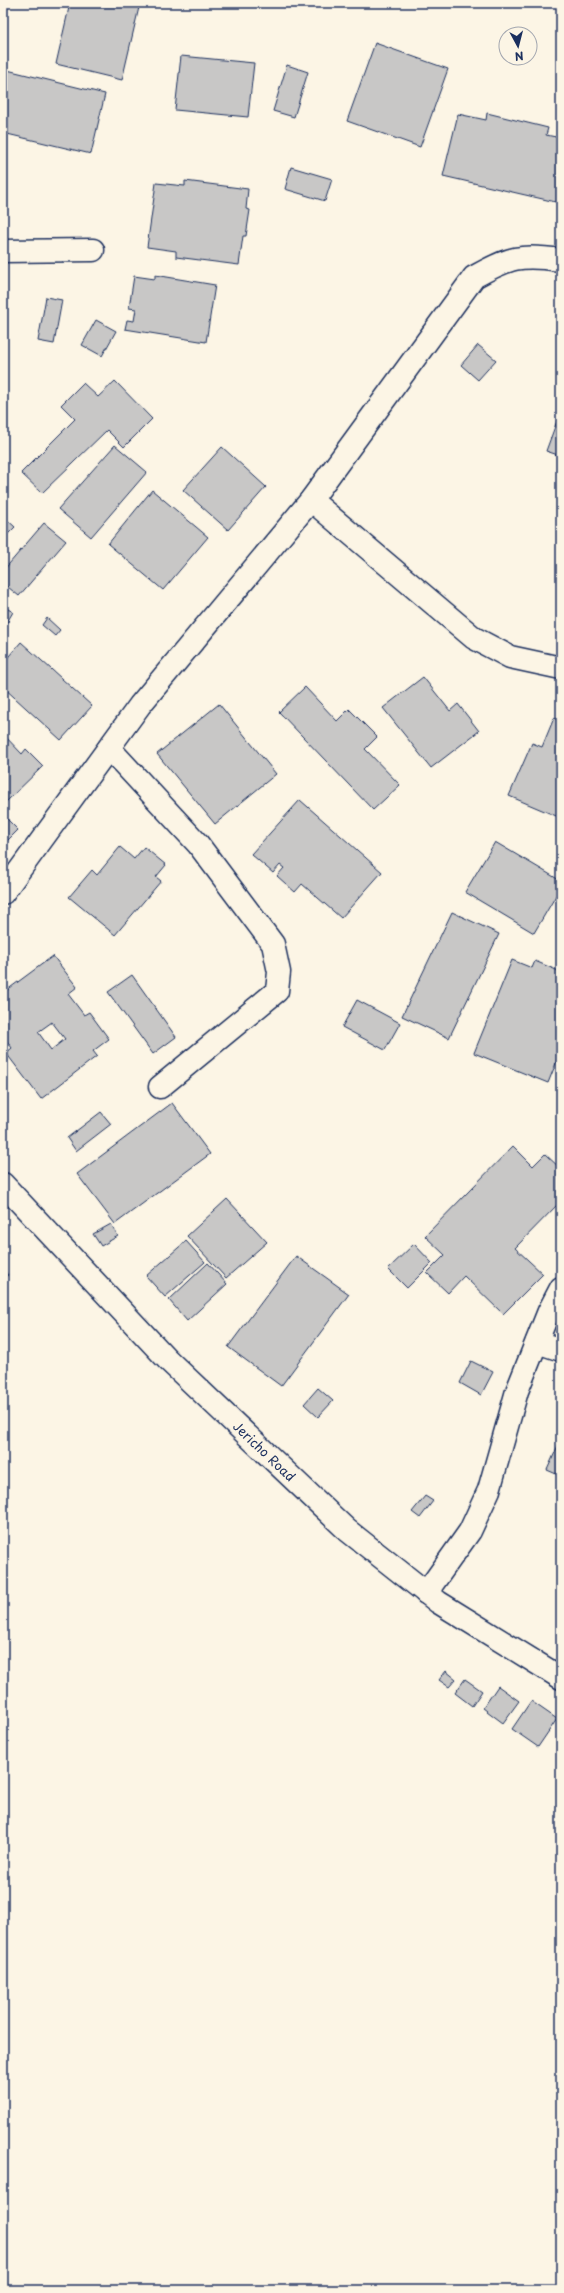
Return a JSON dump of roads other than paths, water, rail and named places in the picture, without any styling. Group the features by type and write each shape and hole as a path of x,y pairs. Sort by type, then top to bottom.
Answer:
{"street":[{"path":"3,251 93,250"},
{"path":"3,893 140,705 311,500 474,278 503,260 534,256 561,260"},
{"path":"311,500 474,638 510,657 561,668"},
{"path":"109,748 198,844 273,944 279,972 277,991 160,1087"},
{"name":"Jericho Road","path":"3,1184 168,1360 347,1530 426,1593 561,1678"},
{"path":"426,1593 470,1531 489,1490 517,1391 549,1311 561,1288"},
{"path":"536,1342 561,1350"}]}
